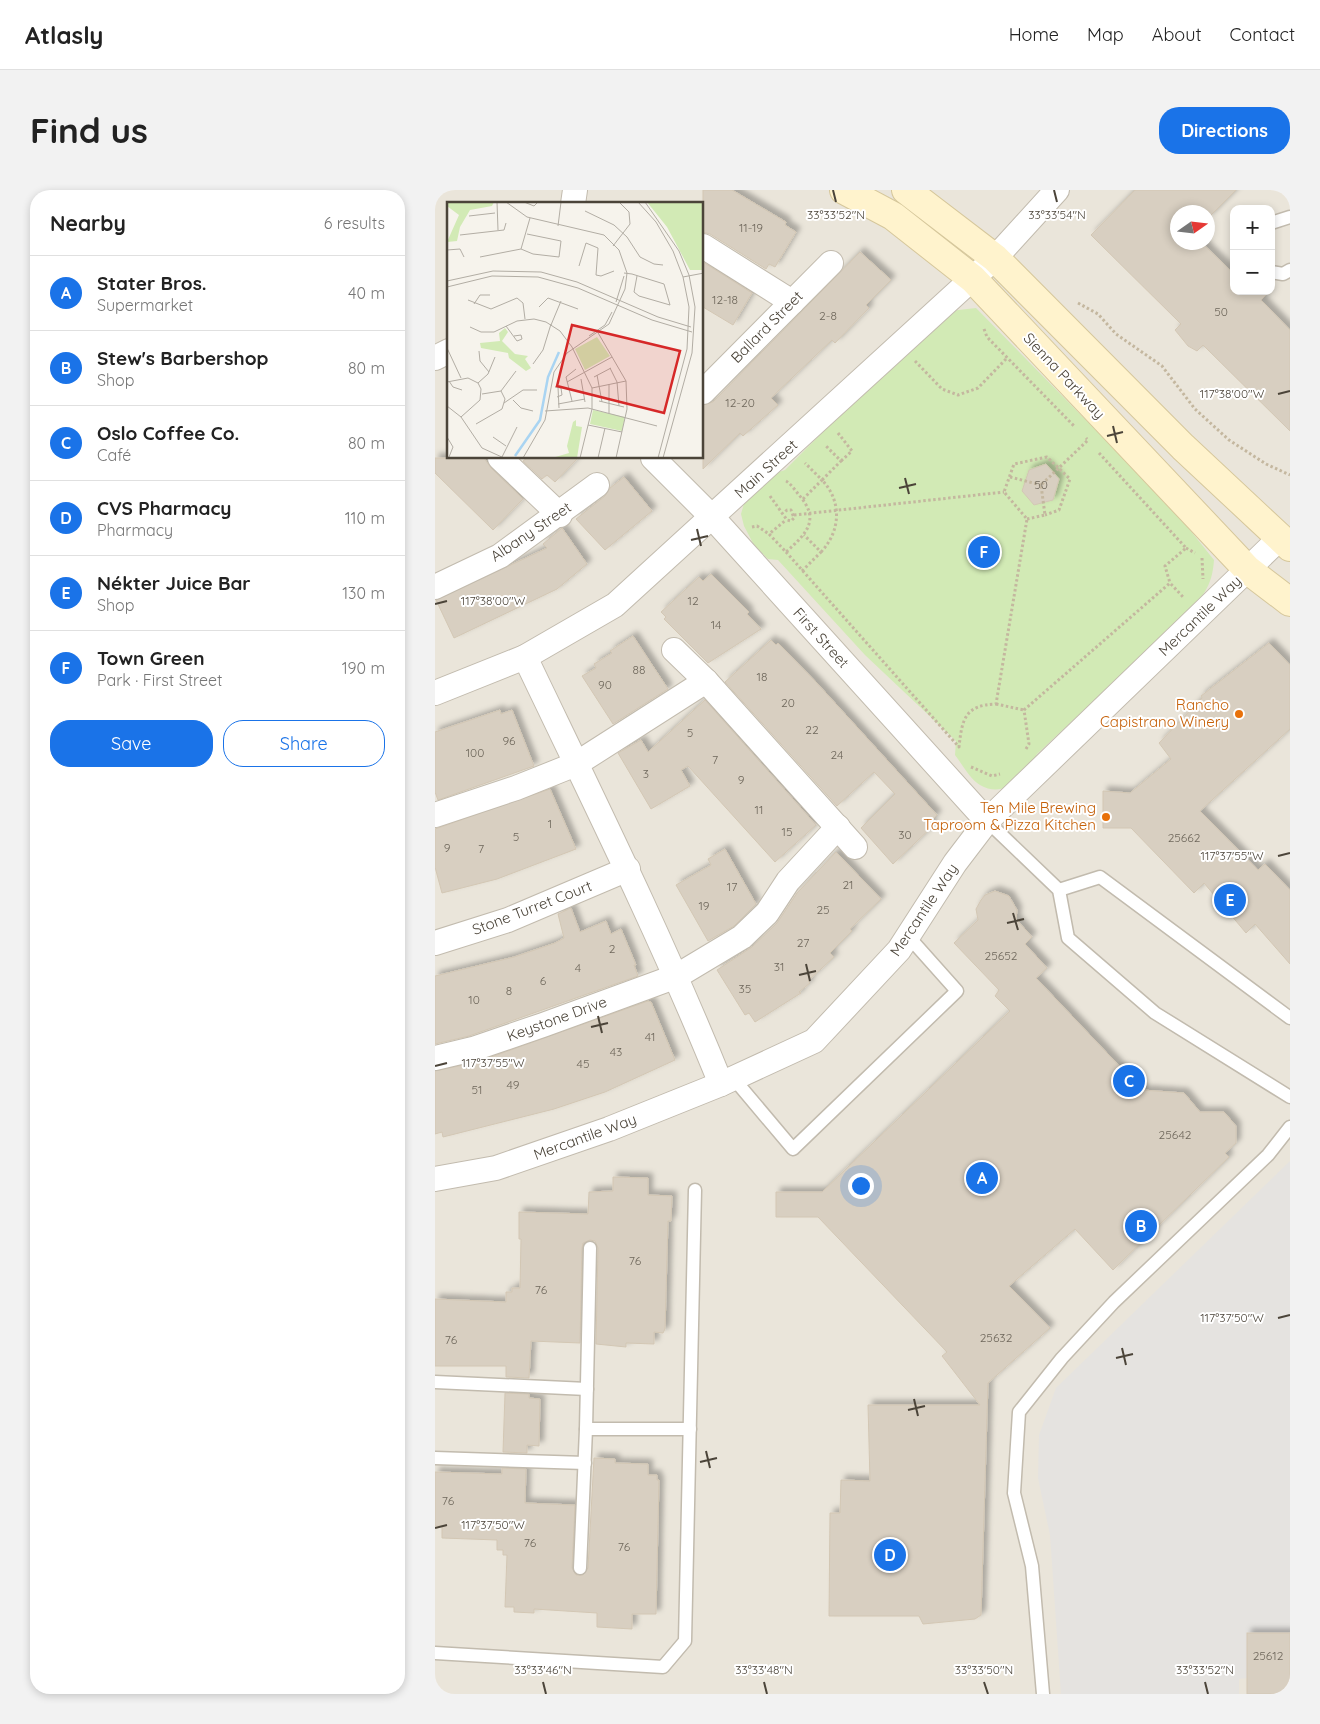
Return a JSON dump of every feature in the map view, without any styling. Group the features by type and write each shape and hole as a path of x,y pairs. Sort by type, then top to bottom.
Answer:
{"main road":[{"name":"Sienna Parkway","path":"844,190 893,216 973,279 1248,570 1290,602"},
{"path":"906,190 995,258 1183,447 1285,542"}],"street":[{"name":"Main Street","path":"435,693 525,657 615,605 973,279 995,258 1057,190"},
{"path":"704,247 792,302"},
{"name":"Ballard Street","path":"705,384 831,263"},
{"path":"435,358 447,352"},
{"path":"501,459 559,514"},
{"name":"First Street","path":"654,459 713,517 987,821"},
{"name":"Albany Street","path":"435,587 500,556 597,485"},
{"name":"Mercantile Way","path":"435,1179 496,1168 609,1129 728,1082 814,1041 899,950 955,863 987,821 1248,570 1285,542"},
{"path":"674,650 706,681 855,846"},
{"path":"525,657 628,869 728,1082"},
{"path":"435,814 515,788 576,764 706,681"},
{"name":"Keystone Drive","path":"435,1058 473,1049 535,1028 677,976 742,938 767,913 788,881 838,827"},
{"name":"Stone Turret Court","path":"435,943 508,920 628,869"}],"lane":[{"path":"1275,222 1290,217"},
{"path":"1275,273 1283,274 1290,270"},
{"path":"987,821 1059,890 1068,938 1155,1013 1290,1096"},
{"path":"1059,890 1100,878 1290,1018"},
{"path":"728,1082 793,1149 957,991 908,936"},
{"path":"1043,1694 1032,1566 1014,1493 1019,1412 1062,1358 1114,1302 1268,1156 1290,1127"},
{"path":"435,1653 663,1666 685,1641 695,1190"},
{"path":"580,1568 585,1463 590,1248"},
{"path":"435,1382 587,1389"},
{"path":"586,1429 690,1429"},
{"path":"435,1458 585,1463"}],"path":[{"path":"1075,301 1098,314 1116,334 1161,366 1195,409 1229,440 1266,464 1290,475"},
{"path":"984,328 987,337 1088,440 1186,548 1202,556 1203,585"},
{"path":"907,367 920,355"},
{"path":"915,360 942,389 958,396 978,388 1007,358"},
{"path":"818,451 844,426"},
{"path":"803,499 853,451 837,433"},
{"path":"1041,485 1088,440"},
{"path":"825,444 841,461"},
{"path":"799,469 811,457"},
{"path":"1004,492 1014,464 1047,457 1070,479 1059,510 1027,519"},
{"path":"802,571 826,547 838,510 833,491 805,463"},
{"path":"781,486 793,474"},
{"path":"1009,476 1041,485"},
{"path":"786,480 803,499 809,513 809,526 804,535 786,552"},
{"path":"1041,485 1045,514"},
{"path":"775,491 770,497 784,513 786,520"},
{"path":"794,515 1004,492"},
{"path":"996,704 1027,519 1004,492"},
{"path":"784,513 791,510 794,515"},
{"path":"794,515 791,521 786,520 769,534 959,747"},
{"path":"804,535 821,552"},
{"path":"1186,548 1165,566 1170,583 1188,602"},
{"path":"1025,710 1170,583"},
{"path":"961,755 959,747 961,728 968,712 983,704 996,704 1025,710"},
{"path":"1025,710 1029,744 1025,751"},
{"path":"963,763 992,776 1007,772"}],"shaded area":[{"path":"435,190 1290,190 1290,1694 435,1694"},
{"path":"1290,1161 1290,1633 1247,1633 1247,1678 1239,1679 1239,1694 1061,1694 1050,1535 1038,1478 1039,1435 1056,1388"}],"green space":[{"path":"976,308 1174,510 1214,560 1211,578 1205,591 1184,616 1037,754 1021,777 1007,787 998,789 989,789 973,779 955,755 956,741 865,655 778,560 768,559 754,545 744,526 741,514 745,500 769,475 785,470 921,333 950,311"}],"building":[{"path":"703,190 732,190 786,222 785,225 796,232 775,267 769,264 766,269 710,234 704,232"},
{"path":"1135,190 1236,190 1215,211 1215,205 1170,205 1170,250 1209,250 1230,270 1230,295 1266,295 1261,300 1290,330 1290,431 1203,345 1197,351 1188,346 1175,330 1181,324 1091,235"},
{"path":"860,252 891,280 866,305 869,308 835,343 832,340 771,398 778,405 743,436 740,433 703,469 704,405 713,402"},
{"path":"704,263 752,293 733,325 704,308"},
{"path":"435,458 485,459 491,468 523,499 493,530 435,473"},
{"path":"526,459 577,459 555,482 547,475 542,479 523,461"},
{"path":"1046,464 1059,479 1053,500 1034,505 1022,491 1029,470"},
{"path":"624,477 652,511 605,550 576,519 605,496 610,488"},
{"path":"562,528 587,564 557,589 454,638 436,600 547,548 543,544"},
{"path":"711,574 749,612 747,614 761,629 708,663 664,619 666,617 661,612 699,577 703,581"},
{"path":"633,636 668,689 613,724 582,676 596,668 594,664 612,653 610,651"},
{"path":"771,640 776,645 778,643 815,681 937,815 930,822 933,826 893,864 861,828 895,794 874,772 837,806 725,682"},
{"path":"1269,643 1290,665 1290,729 1200,811 1258,870 1265,864 1290,890 1290,964 1255,924 1246,933 1204,883 1194,893 1131,828 1103,828 1103,791 1130,793 1171,759 1159,743 1202,698 1201,696"},
{"path":"705,700 816,825 775,862 688,766 681,770 690,786 651,809 618,753 641,740 648,752"},
{"path":"500,710 501,714 512,710 534,766 438,800 435,792 435,732"},
{"path":"550,789 576,849 497,879 442,893 435,867 435,829"},
{"path":"725,849 756,904 734,926 708,941 676,885 711,865 708,859"},
{"path":"836,852 881,899 850,929 852,931 830,953 834,957 808,981 810,983 799,992 801,993 755,1022 749,1013 745,1015 717,970 752,947 777,923 797,893"},
{"path":"995,891 1009,896 1017,910 1016,919 1032,937 1025,944 1047,968 1036,978 1142,1090 1184,1093 1200,1112 1224,1112 1236,1126 1236,1143 1225,1153 1229,1157 1113,1270 1075,1229 1009,1286 1050,1328 988,1383 981,1615 975,1619 923,1624 919,1616 829,1616 830,1513 840,1513 841,1480 870,1481 868,1405 980,1405 942,1356 947,1352 818,1217 776,1217 776,1192 822,1192 1010,1011 995,996 999,990 954,943 978,920 976,909 981,900 985,895"},
{"path":"571,908 580,932 606,921 611,934 621,929 636,965 634,965 638,976 469,1036 435,1044 435,976 514,957 555,943 564,938 558,914"},
{"path":"648,1001 651,1002 675,1060 605,1092 554,1109 443,1137 442,1132 435,1134 435,1071 477,1062"},
{"path":"613,1177 648,1178 648,1195 672,1196 671,1221 668,1221 665,1329 663,1333 654,1332 654,1344 626,1343 626,1347 596,1344 598,1248 595,1241 590,1240 583,1243 582,1248 580,1343 531,1341 529,1378 506,1377 506,1366 435,1366 435,1299 506,1302 506,1292 512,1292 512,1288 520,1288 521,1239 519,1239 519,1212 588,1214 589,1192 613,1191"},
{"path":"505,1393 529,1394 529,1398 540,1399 539,1446 527,1445 527,1453 503,1452"},
{"path":"594,1458 615,1459 615,1463 648,1464 648,1475 657,1475 657,1480 659,1480 656,1614 632,1614 632,1629 597,1627 597,1613 534,1609 534,1613 514,1612 514,1607 505,1607 507,1555 503,1555 503,1550 497,1550 497,1540 442,1538 442,1526 435,1526 435,1472 502,1474 502,1468 526,1469 525,1503 575,1505 572,1568 576,1575 583,1575 588,1568"},
{"path":"1247,1633 1290,1633 1290,1694 1247,1694"}],"place":[{"name":"Town Green","path":"984,552"},
{"name":"Rancho Capistrano Winery","path":"1239,714"},
{"name":"Ten Mile Brewing Taproom & Pizza Kitchen","path":"1106,817"},
{"name":"Nékter Juice Bar","path":"1230,900"},
{"name":"Oslo Coffee Co.","path":"1129,1081"},
{"name":"Stater Bros.","path":"982,1178"},
{"name":"Stew's Barbershop","path":"1141,1226"},
{"name":"CVS Pharmacy","path":"890,1555"}]}
